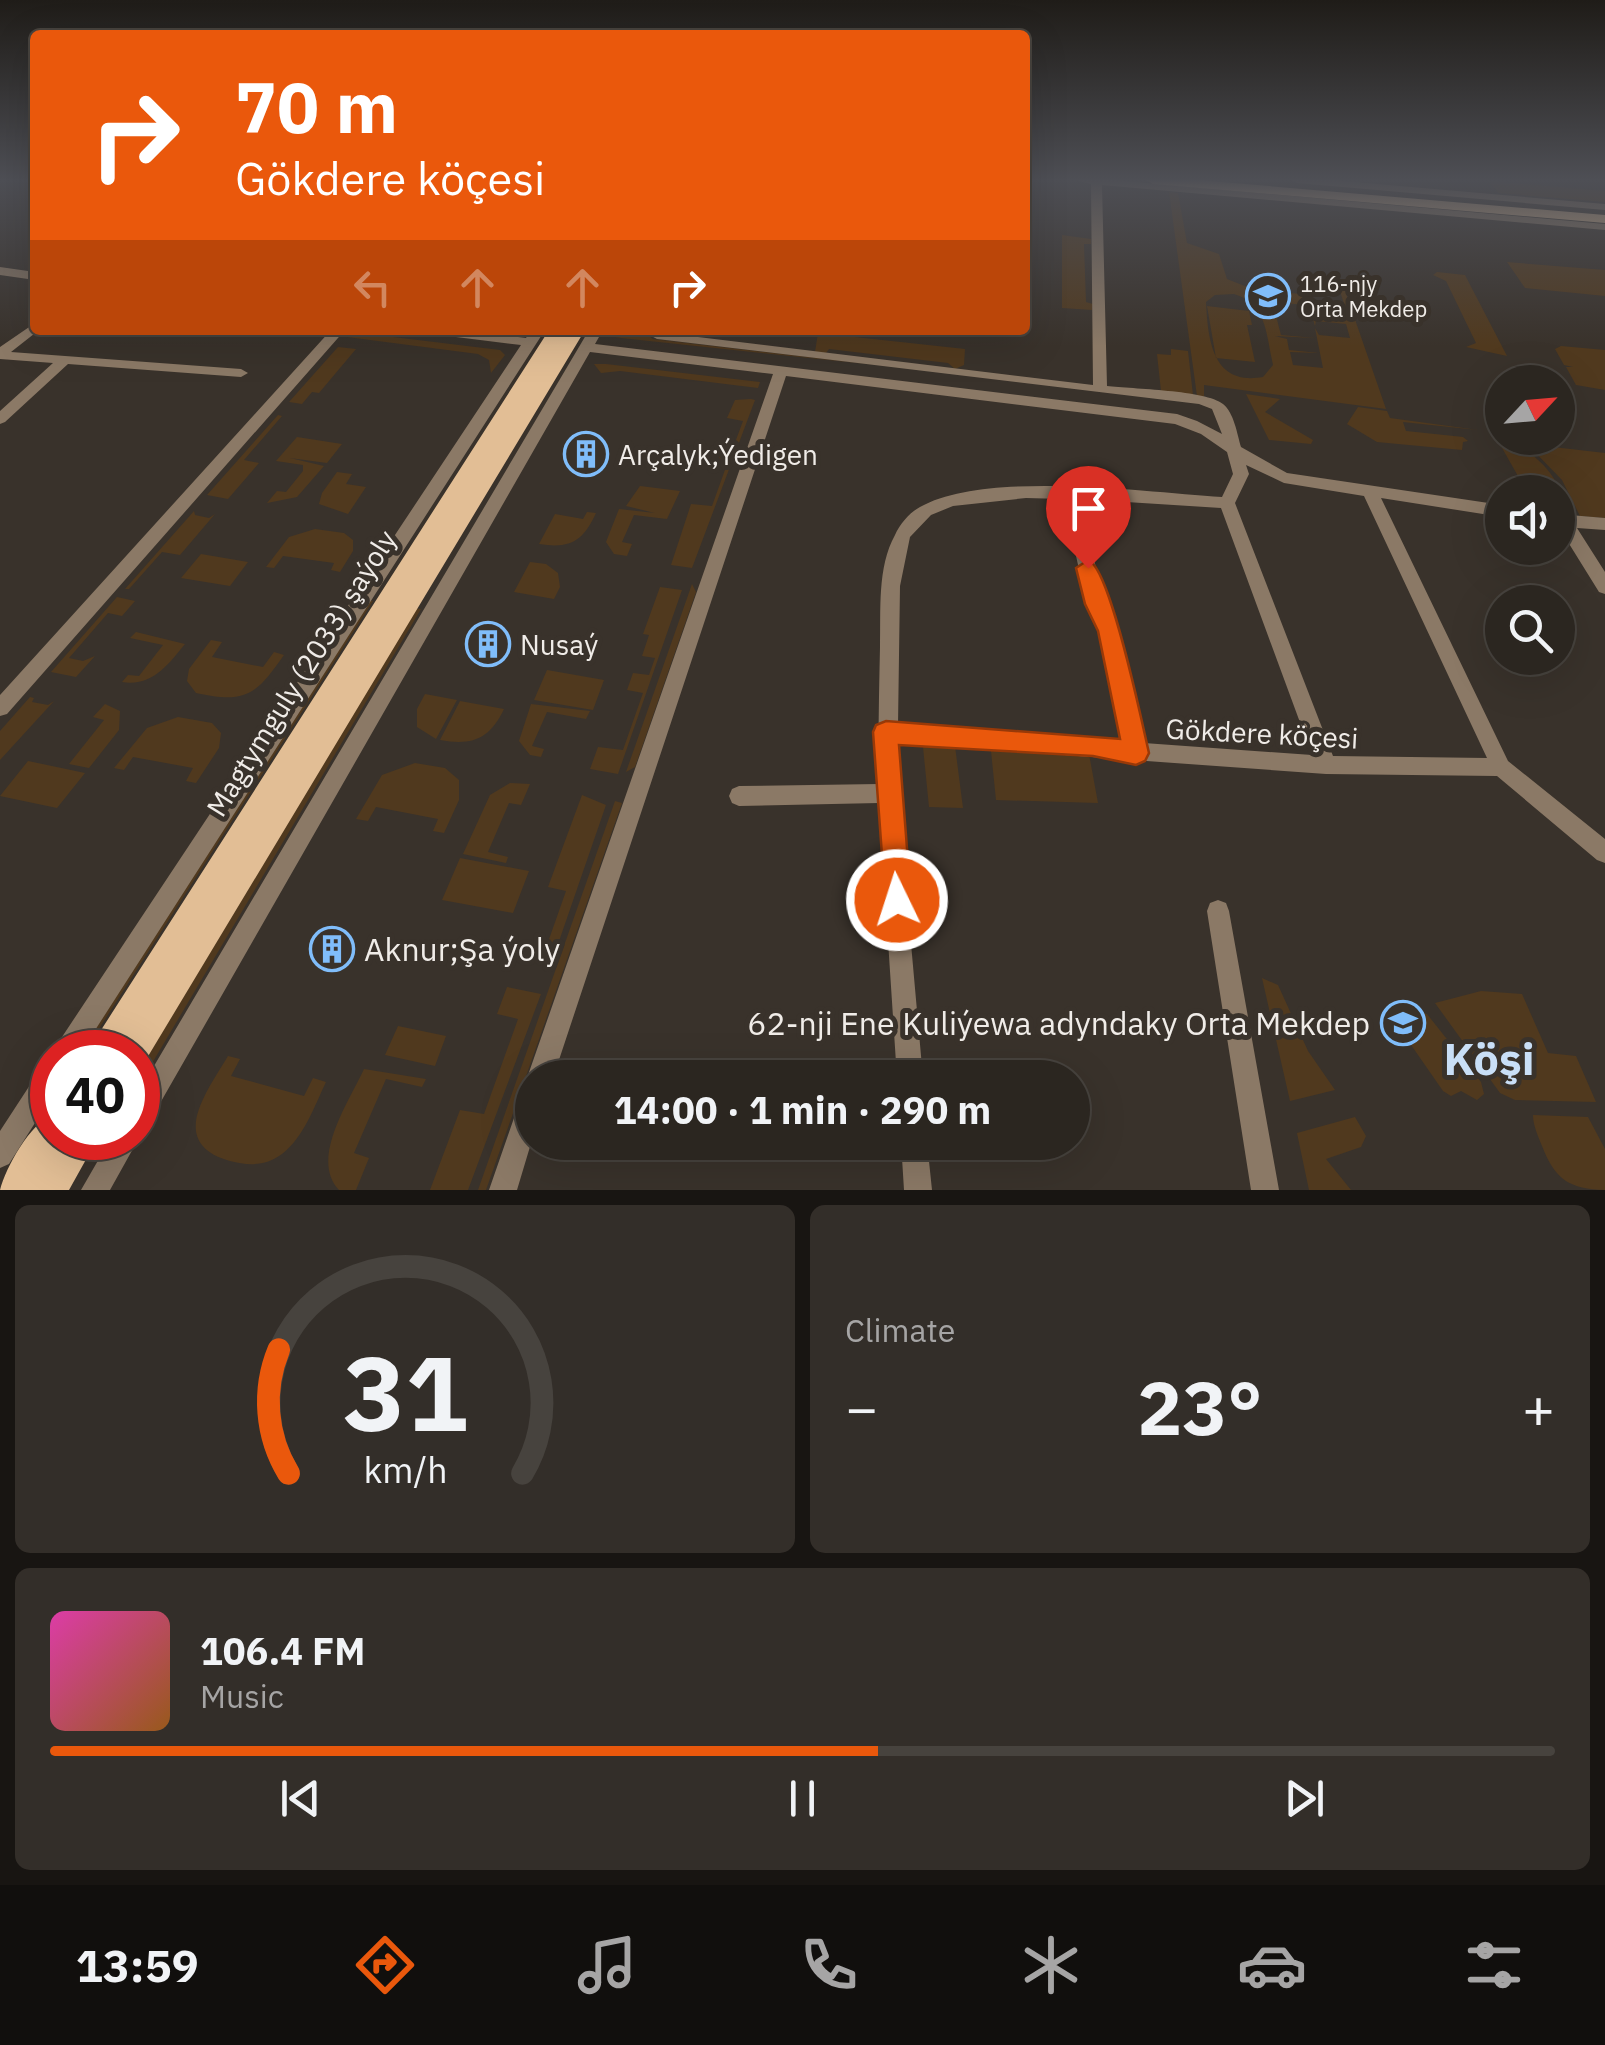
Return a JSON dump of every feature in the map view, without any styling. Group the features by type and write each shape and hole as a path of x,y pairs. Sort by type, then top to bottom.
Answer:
{"main road":[{"name":"Magtymguly (2033) şaýoly","path":"146,1030 484,466 555,335"},
{"name":"Magtymguly (2033) şaýoly","path":"117,1030 484,466 586,336"},
{"path":"16,1190 35,1160"},
{"path":"48,1190 67,1160"}],"street":[{"path":"1091,236 1100,390"},
{"path":"0,271 30,275"},
{"path":"0,354 30,331"},
{"path":"0,708 334,335"},
{"path":"657,335 1210,402 1224,414 1242,474 1226,503 1326,765"},
{"path":"80,1030 534,336"},
{"path":"160,1079 586,336 781,370 1177,419 1198,424 1284,478 1485,508"},
{"path":"0,354 242,374"},
{"path":"0,419 66,359"},
{"path":"546,1060 781,370"},
{"path":"467,435 484,466 527,444"},
{"path":"1370,490 1501,767 1605,853"},
{"path":"909,1060 886,732 892,588 898,545 908,526 926,510 1003,494 1226,503"},
{"path":"1070,496 1096,604 1110,631 1136,753"},
{"path":"1575,522 1605,524"},
{"path":"1575,542 1605,587"},
{"name":"Gökdere köçesi","path":"886,732 1326,765 1501,767"},
{"path":"738,796 889,793"},
{"path":"1218,911 1266,1190"},
{"path":"0,1155 30,1108"},
{"path":"503,1190 515,1154"},
{"path":"95,1190 113,1160"},
{"path":"916,1160 918,1190"}],"shaded area":[{"path":"1062,236 1091,239 1091,244 1084,244 1086,302 1093,304 1092,310 1062,308"},
{"path":"1175,236 1186,236 1187,243 1219,254 1227,279 1255,290 1301,294 1304,305 1285,303 1286,311 1268,310 1275,312 1281,335 1315,338 1275,336 1287,339 1289,350 1319,353 1290,352 1293,365 1323,368 1315,328 1319,335 1350,338 1346,324 1316,321 1315,326 1310,309 1347,313 1337,282 1342,282 1386,409 1204,385 1204,396 1197,396","holes":["1234,294 1253,305 1266,332 1273,365 1263,377 1246,378 1233,375 1216,358 1206,302 1215,295"]},
{"path":"1507,262 1605,270 1605,296 1525,288"},
{"path":"1433,275 1465,275 1507,356 1466,347 1476,343 1446,281"},
{"path":"1207,306 1249,311 1252,325 1247,325 1255,362 1216,358"},
{"path":"377,335 500,350 505,355 491,373 489,360 478,354 347,337"},
{"path":"647,335 653,339 876,365 621,338 609,336"},
{"path":"818,335 965,349 964,365 955,369 948,363 829,349 826,353 815,352"},
{"path":"1561,346 1605,350 1605,390 1576,385 1575,365 1564,365 1555,349"},
{"path":"338,347 356,349 319,393 312,392 302,404 289,402"},
{"path":"1171,349 1188,351 1193,395 1161,391 1157,354 1171,355"},
{"path":"594,364 760,382 758,388 620,371 601,373"},
{"path":"1246,394 1280,399 1265,412 1313,440 1311,444 1269,440"},
{"path":"735,400 755,400 692,568 671,565 691,504 712,506 726,467 713,465 716,455 730,456 743,421 727,418"},
{"path":"1358,407 1387,411 1390,418 1478,430 1403,422 1406,431 1463,437 1468,441 1463,442 1462,450 1377,442 1347,424"},
{"path":"278,415 282,416 244,460 259,463 228,499 207,495"},
{"path":"297,437 342,444 327,463 290,458 324,466 297,497 267,503 277,491 286,492 303,471 303,465 276,461"},
{"path":"1575,450 1605,453 1605,518 1580,516 1575,506 1575,475 1557,475 1538,455 1575,455"},
{"path":"1506,455 1532,455 1551,475 1517,475"},
{"path":"337,472 352,474 346,484 366,487 348,514 319,504"},
{"path":"640,486 680,491 667,519 634,515 622,542 632,544 627,556 614,554 606,542 619,509 655,513 626,506"},
{"path":"194,511 195,515 209,518 215,514 180,555 162,552 125,589"},
{"path":"587,512 596,513 575,541 539,544 555,514 583,519"},
{"path":"315,529 344,533 353,540 353,551 340,572 331,570 334,563 283,556 274,568 266,567 289,537"},
{"path":"201,554 248,562 230,586 181,578"},
{"path":"530,562 546,564 558,573 560,587 554,599 514,592"},
{"path":"692,584 696,592 635,767 626,772"},
{"path":"660,587 682,590 618,774 590,769 598,747 623,750 643,693 627,690 633,673 649,675 655,658 642,656 649,635 643,634"},
{"path":"117,597 135,601 122,616 108,613 69,658 83,661 95,656 76,677 51,672"},
{"path":"367,600 373,601 98,1030 90,1030"},
{"path":"415,608 421,609 160,1050 160,1035"},
{"path":"136,632 185,644 151,678 122,682 128,675 139,676 163,645 130,638"},
{"path":"211,640 222,642 212,657 263,667 274,652 284,655 257,688 248,693 227,697 196,693 187,681 189,669"},
{"path":"547,670 604,680 593,710 534,700"},
{"path":"425,694 457,700 436,739 417,727 417,709"},
{"path":"30,697 34,698 32,702 48,705 54,701 0,760 0,731"},
{"path":"460,701 504,709 493,727 479,738 462,742 440,740"},
{"path":"105,704 120,711 119,730 89,768 69,764 104,720 93,717"},
{"path":"531,704 590,711 586,719 547,712 532,746 544,749 541,757 530,755 519,741"},
{"path":"178,717 212,723 221,733 219,748 196,783 186,781 193,768 133,757 124,770 114,768 147,728"},
{"path":"955,746 963,808 929,807 923,747"},
{"path":"991,751 1089,754 1098,803 996,800"},
{"path":"28,761 85,773 57,808 0,796"},
{"path":"415,763 445,768 459,780 459,800 444,833 433,831 438,819 376,807 368,821 356,819 382,775"},
{"path":"510,783 530,784 521,805 509,803 488,852 508,857 506,863 463,854 490,795"},
{"path":"582,795 606,805 557,947 547,945 566,891 548,887"},
{"path":"615,801 622,803 532,1060 524,1060"},
{"path":"460,858 529,871 513,913 442,900"},
{"path":"1262,978 1278,985 1308,1051 1335,1090 1290,1101"},
{"path":"507,987 541,994 468,1190 430,1190 460,1110 484,1114 518,1019 497,1014"},
{"path":"1481,991 1522,994 1548,1053 1576,1056 1596,1102 1515,1100 1500,1093 1435,1003"},
{"path":"1417,1011 1427,1014 1481,1082 1484,1094 1477,1100 1461,1091 1451,1096 1443,1091 1400,1029 1398,1022"},
{"path":"398,1026 446,1036 435,1066 385,1055"},
{"path":"228,1056 240,1059 231,1076 304,1096 313,1078 326,1082 296,1139 270,1161 230,1161 211,1153 200,1142 197,1116"},
{"path":"364,1069 426,1079 422,1087 386,1079 354,1153 369,1158 356,1190 339,1190 331,1177 330,1146"},
{"path":"515,1085 515,1107 486,1190 478,1190"},
{"path":"1533,1115 1588,1117 1605,1149 1605,1190 1573,1185 1558,1175 1542,1146"},
{"path":"1355,1117 1366,1136 1361,1147 1326,1159 1351,1190 1309,1190 1297,1133"}],"place":[{"name":"116-njy Orta Mekdep","path":"1268,296"},
{"name":"Arçalyk;Ýedigen","path":"586,454"},
{"name":"Nusaý","path":"488,644"},
{"name":"Aknur;Şa ýoly","path":"332,949"},
{"name":"62-nji Ene Kuliýewa adyndaky Orta Mekdep","path":"1403,1023"}],"district":[{"name":"Köşi","path":"1489,1058"}],"route":[{"path":"897,900 886,732 1093,745 1136,753 1110,631 1096,604 1088,568"}]}
